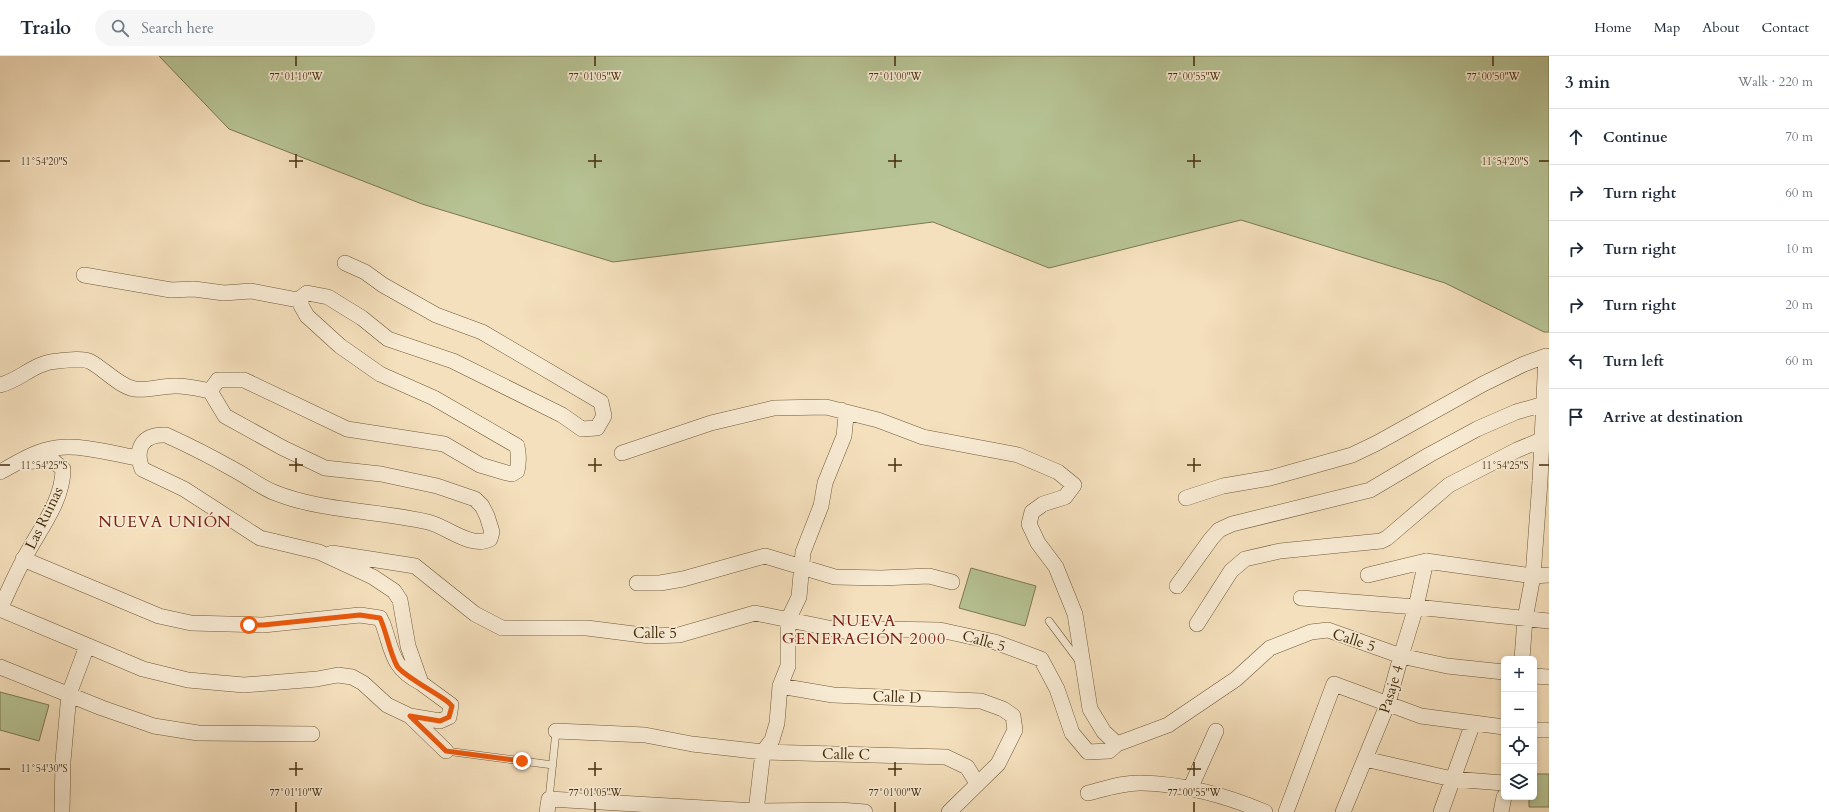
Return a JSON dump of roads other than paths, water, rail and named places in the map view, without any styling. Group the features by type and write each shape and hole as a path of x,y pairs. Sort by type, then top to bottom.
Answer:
{"street":[{"path":"84,275 171,290 194,289 224,293 251,291 298,300 307,293 328,297 362,318 388,339 453,361 562,415 582,429 597,428 604,416 601,402 482,332 436,316 383,285 365,272 345,262"},
{"path":"210,391 218,380 244,380 347,429 444,444 480,465 512,474 517,471 519,453 517,446 434,398 380,374 340,346 307,316 298,300"},
{"path":"1186,498 1223,486 1270,478 1352,455 1377,443 1483,384 1544,356 1547,357 1533,576 1525,619 1522,656"},
{"path":"0,385 8,383 34,367 57,361 90,361 105,373 134,389 153,389 177,386 210,391"},
{"path":"210,391 225,416 283,448 325,468 382,474 437,486 475,499 482,506 492,532 490,539 485,542 468,539 430,522 384,513 317,505 273,492 230,467 166,435 155,434 145,440 139,451 138,458 142,469 184,489 260,538 319,552 373,577 398,595 408,646 421,683"},
{"path":"1176,586 1219,530 1232,524 1370,490 1477,429 1516,412 1544,404"},
{"path":"622,453 711,423 774,408 826,407 878,420 923,437 1018,456 1058,472 1074,485 1065,497 1043,504 1032,512 1029,524 1038,543 1056,567 1075,614 1090,709 1104,732 1117,744"},
{"path":"756,811 763,752 772,740 777,723 780,686 788,666 788,620 799,597 803,552 821,506 825,483 844,436 846,416 840,410"},
{"path":"1197,624 1231,571 1245,559 1280,551 1381,541 1387,538 1449,485 1517,450 1541,440"},
{"path":"0,472 19,462 56,448 70,448 138,458"},
{"name":"Las Ruinas","path":"0,609 24,559 59,494 63,469 52,460 19,462"},
{"name":"Calle 5","path":"319,552 415,566 474,614 502,628 587,628 650,636 678,635 755,613 848,632 882,629 940,630 994,642 1041,659 1057,689 1072,733 1088,752 1109,751 1117,744 1168,725 1236,679 1270,648 1310,632 1328,630 1401,656 1447,666 1501,672"},
{"path":"637,583 660,583 683,579 765,556 835,577 881,578 929,576 952,582"},
{"path":"0,609 143,669 188,680 244,685 317,679 338,675 352,677 363,683 387,705 410,716 440,721 449,717 452,706 448,702 421,683 408,676 397,666 380,618 360,615 263,625 191,623 159,616 24,559"},
{"path":"1368,575 1426,561 1533,576 1549,575"},
{"name":"Pasaje 4","path":"1343,812 1388,703 1416,607 1426,561"},
{"path":"1301,598 1416,607 1549,621"},
{"path":"62,812 63,761 69,694 87,646"},
{"path":"0,667 154,726 198,734 312,734"},
{"path":"1537,676 1549,678"},
{"path":"1286,812 1334,684 1421,716 1501,727"},
{"name":"Calle D","path":"780,686 833,695 981,701 1003,708 1013,716 1015,730 998,764 977,783"},
{"path":"410,716 446,751"},
{"path":"1441,812 1472,722"},
{"path":"1537,730 1549,730"},
{"name":"Calle C","path":"556,731 645,735 729,749 763,752 946,757 967,767 977,783"},
{"path":"1190,789 1216,731"},
{"path":"1365,759 1452,778 1501,783"},
{"path":"949,812 977,783"},
{"path":"1088,793 1121,785 1142,783 1190,789 1240,802 1265,812"},
{"path":"1501,812 1503,800"},
{"path":"548,806 756,811 840,810 865,812"}],"lane":[{"path":"1050,621 1082,666"},
{"path":"548,806 556,731"},
{"path":"446,751 553,765"}],"district":[{"name":"NUEVA UNIÓN","path":"165,521"},
{"name":"NUEVA GENERACIÓN 2000","path":"864,629"}]}
